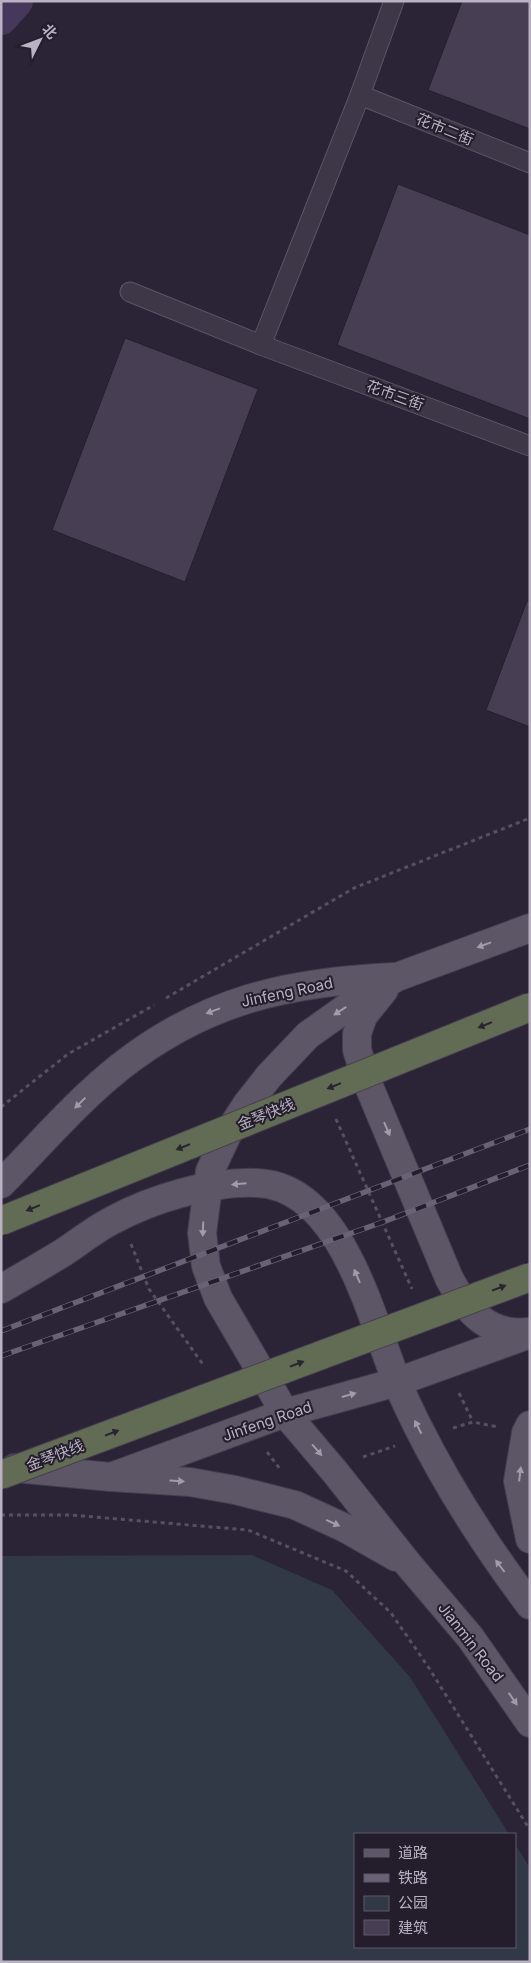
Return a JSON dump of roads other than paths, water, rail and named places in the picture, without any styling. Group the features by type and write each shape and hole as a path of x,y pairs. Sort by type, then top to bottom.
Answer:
{"highway":[{"name":"金琴快线","path":"1,1221 530,1007"},
{"name":"金琴快线","path":"1,1475 530,1277"}],"main road":[{"path":"530,928 397,977 363,1016 357,1034 357,1050 362,1068 449,1278 458,1294 475,1316 490,1325 504,1331 530,1333"},
{"name":"Jinfeng Road","path":"1,1184 79,1104 119,1068 140,1052 205,1014 250,997 303,985 346,979 397,977"},
{"name":"Jianmin Road","path":"397,977 334,1016 308,1035 287,1056 247,1104 227,1135 216,1157 207,1187 202,1233 206,1266 218,1298 285,1413 470,1637 530,1723"},
{"path":"1,1289 62,1253 110,1221 155,1201 207,1187 257,1183 279,1187 300,1197 320,1216 350,1259 397,1382 423,1437 456,1498 495,1560 530,1605"},
{"name":"Jinfeng Road","path":"1,1466 111,1477 285,1413 397,1382 530,1333"},
{"path":"528,1429 518,1481 530,1539"},
{"path":"111,1477 190,1482 235,1490 295,1505 345,1528 408,1564"}],"lane":[{"path":"261,345 360,95 394,1"},
{"name":"花市二街","path":"360,95 530,163"},
{"name":"花市三街","path":"130,292 261,345 530,446"}],"waterway":[{"path":"1,18 16,1"}],"railway":[{"path":"1,1331 530,1129"},
{"path":"1,1356 383,1222 530,1165"}]}
